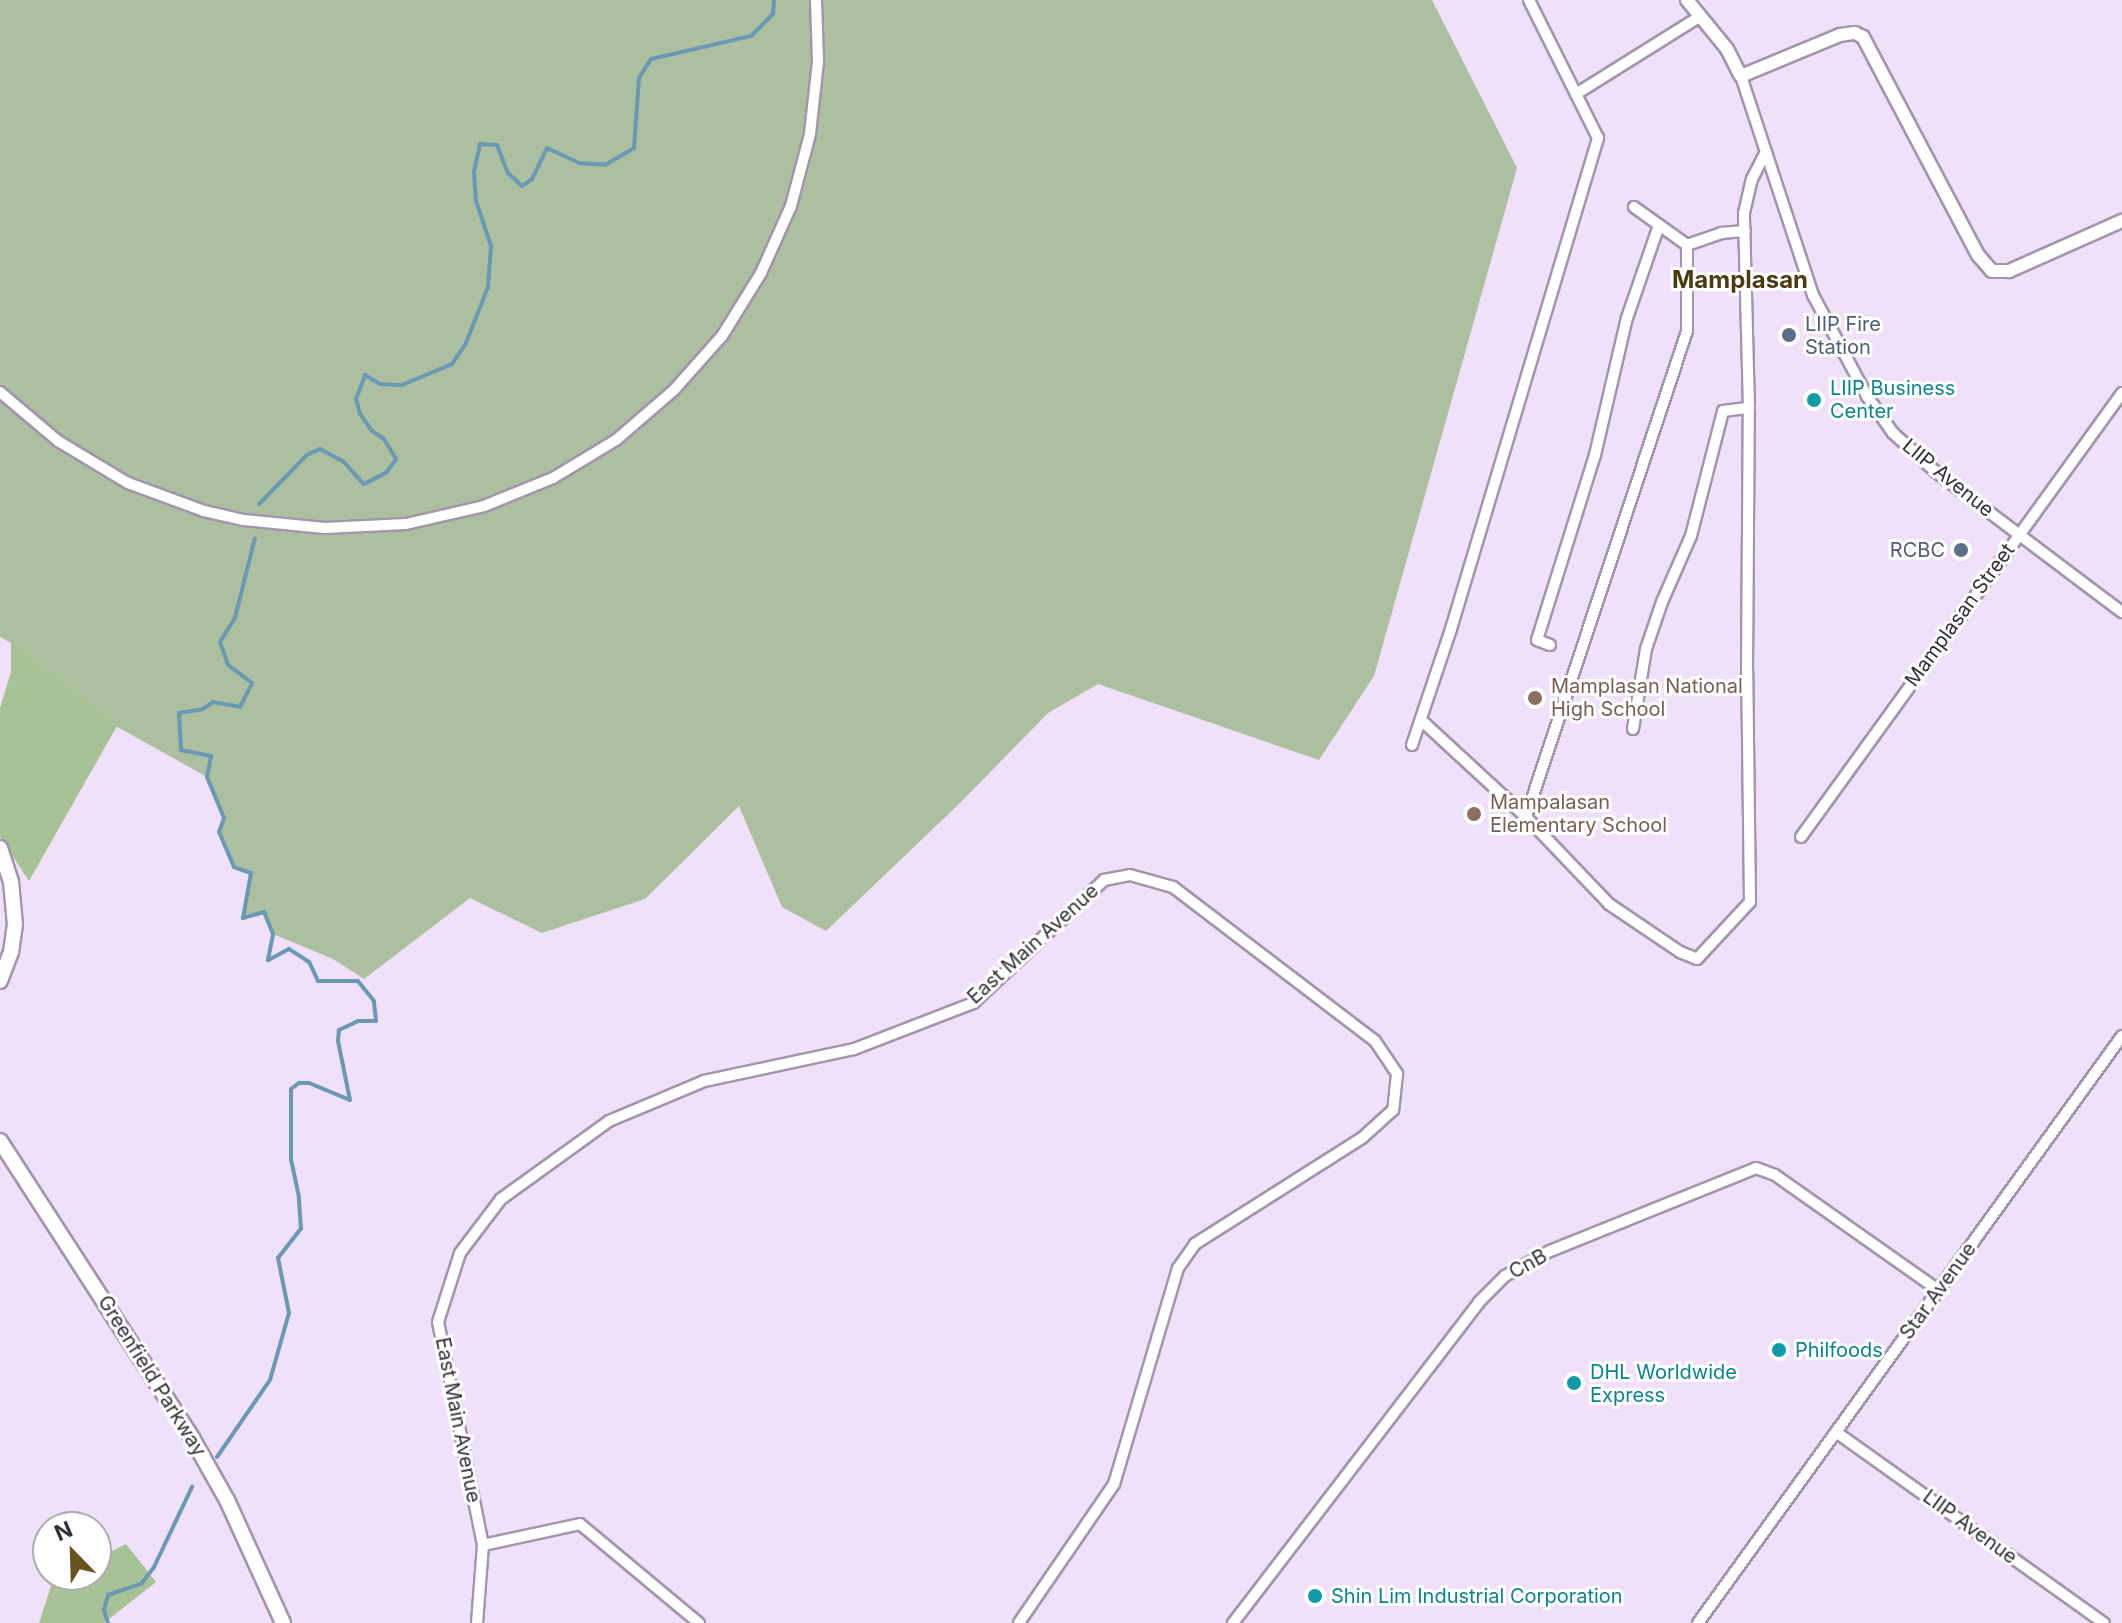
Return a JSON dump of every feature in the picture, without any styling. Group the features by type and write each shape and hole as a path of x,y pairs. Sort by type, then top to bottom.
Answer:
{"main road":[{"path":"0,848 11,882 15,924 11,952 0,981"},
{"name":"Greenfield Parkway","path":"0,1141 192,1438 232,1511 283,1623"}],"street":[{"path":"0,392 58,441 128,483 204,511 244,520 325,528 406,524 484,506 553,478 616,440 674,390 722,336 761,273 791,206 810,134 818,61 816,0"},
{"path":"1412,745 1598,138 1529,0"},
{"name":"LIIP Avenue","path":"1687,0 1727,49 1741,76 1813,295 1867,396 1893,433 2018,534 2122,612"},
{"path":"1576,94 1701,16"},
{"path":"1741,76 1840,35 1855,33 1863,37 1978,255 1992,271 2009,271 2122,221"},
{"path":"1421,720 1526,817 1609,904 1680,952 1697,959 1750,902 1747,670 1749,408 1745,231 1752,179 1765,153"},
{"path":"1634,207 1687,245"},
{"path":"1550,645 1537,640 1595,455 1627,318 1659,225"},
{"path":"1687,245 1721,233 1745,231"},
{"path":"1526,817 1687,331 1687,245"},
{"name":"Mamplasan Street","path":"1801,837 2122,393"},
{"path":"1633,729 1646,649 1662,602 1691,536 1723,411 1749,408"},
{"name":"East Main Avenue","path":"477,1623 483,1545 438,1322 460,1253 501,1199 609,1121 704,1081 854,1049 973,1003 1104,880 1130,875 1173,887 1375,1041 1397,1074 1393,1110 1362,1138 1195,1244 1178,1268 1114,1484 1019,1623"},
{"name":"Star Avenue","path":"1698,1623 2122,1036"},
{"name":"CnB","path":"1233,1623 1479,1302 1505,1276 1541,1255 1756,1168 1775,1175 1938,1290"},
{"name":"LIIP Avenue","path":"1836,1432 2104,1623"},
{"path":"483,1545 580,1524 699,1623"}],"green space":[{"path":"0,0 1432,0 1517,168 1374,676 1319,760 1098,684 1048,713 961,802 826,931 782,907 739,806 645,899 542,933 470,898 364,979 333,959 273,934 264,912 243,918 251,873 234,867 219,832 224,818 207,777 114,725 30,653 0,637"},
{"path":"11,642 30,653 117,726 29,881 0,837 0,708 11,672"},
{"path":"126,1544 156,1582 104,1623 39,1623 49,1591 112,1591 112,1551"}],"waterway":[{"path":"259,504 307,455 320,449 343,461 364,484 386,473 396,459 384,439 372,431 360,414 356,399 365,375 380,384 402,385 452,364 466,343 488,287 491,246 476,201 474,171 480,144 497,145 508,173 522,186 532,179 547,148 579,163 605,165 634,148 639,78 651,59 751,36 773,14 774,0"},
{"path":"217,1457 270,1380 289,1313 278,1258 301,1229 299,1197 291,1160 291,1089 299,1083 309,1083 350,1100 338,1041 339,1030 358,1021 376,1021 374,1001 358,981 318,981 309,962 289,949 268,960 273,934 264,912 243,918 251,873 234,867 219,832 224,818 207,777 211,756 181,750 179,713 203,709 213,702 240,707 252,683 228,665 220,642 235,618 255,538"},
{"path":"108,1623 104,1610 108,1595 142,1583 154,1567 192,1487"}],"place":[{"name":"LIIP Fire Station","path":"1789,335"},
{"name":"LIIP Business Center","path":"1814,400"},
{"name":"RCBC","path":"1961,550"},
{"name":"Mamplasan National High School","path":"1535,698"},
{"name":"Mampalasan Elementary School","path":"1474,814"},
{"name":"Philfoods","path":"1779,1350"},
{"name":"DHL Worldwide Express","path":"1574,1383"},
{"name":"Shin Lim Industrial Corporation","path":"1315,1596"}],"district":[{"name":"Mamplasan","path":"1740,280"}]}
